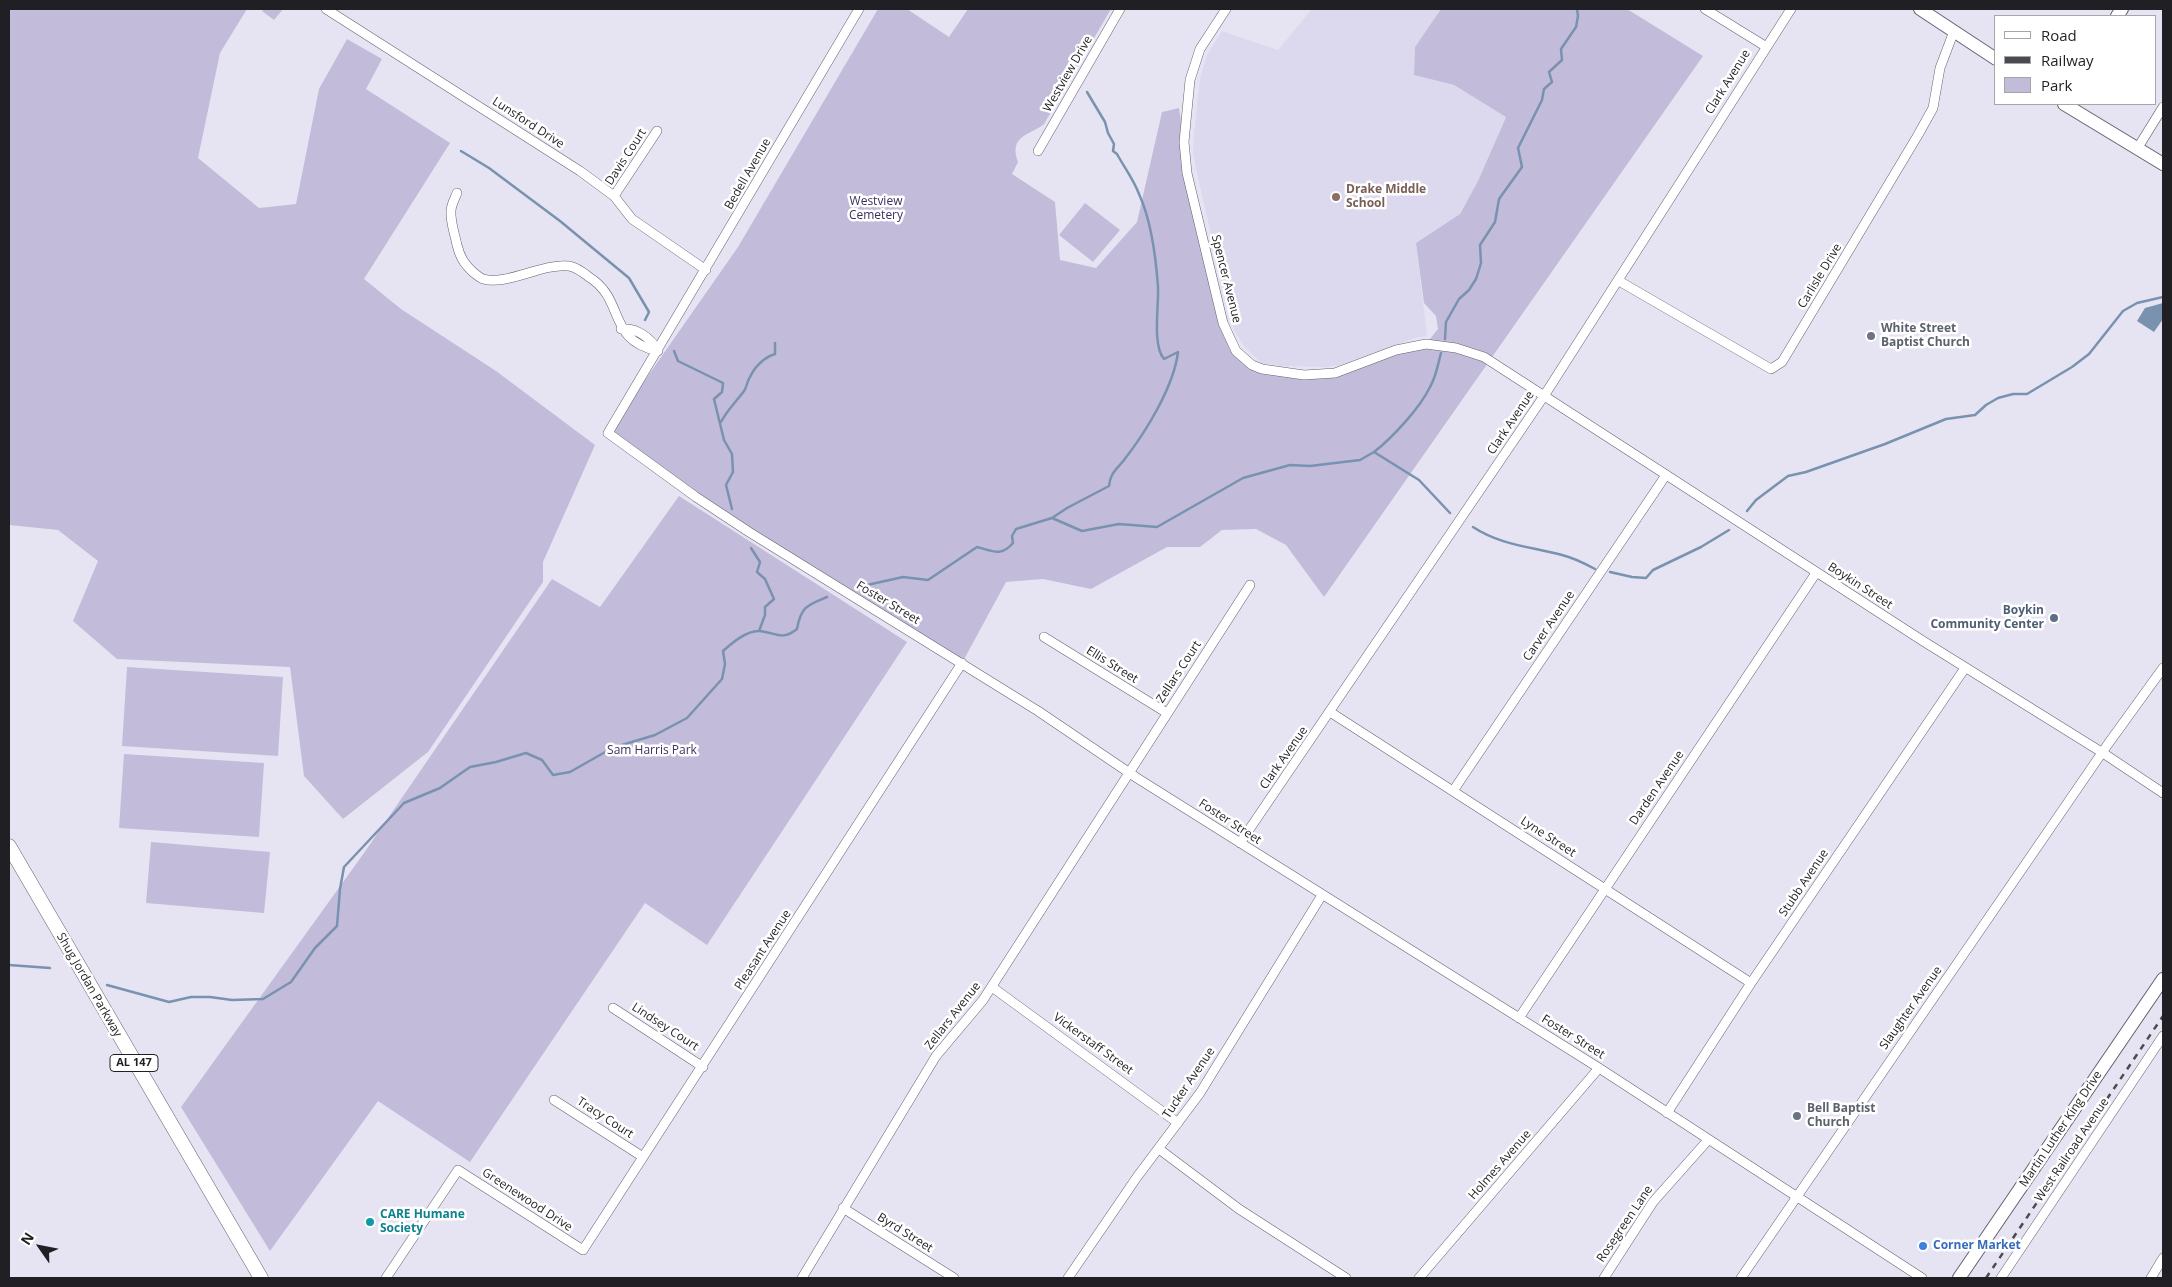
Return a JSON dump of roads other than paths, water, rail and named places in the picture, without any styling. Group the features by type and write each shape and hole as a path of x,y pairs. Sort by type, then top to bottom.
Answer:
{"main road":[{"path":"1920,9 1994,58"},
{"path":"2066,105 2163,164"},
{"name":"Shug Jordan Parkway","path":"9,846 261,1278"},
{"name":"Martin Luther King Drive","path":"1959,1278 2163,979"}],"street":[{"name":"Lunsford Drive","path":"326,9 580,172 614,196 632,219 706,270"},
{"name":"Bedell Avenue","path":"658,351 860,9"},
{"name":"Westview Drive","path":"1038,151 1120,9"},
{"name":"Spencer Avenue","path":"1226,9 1200,49 1190,80 1184,142 1187,173 1223,323 1236,352 1252,365 1262,370 1304,375 1335,373 1396,350 1426,344 1456,348 1484,357 1544,396"},
{"path":"1705,9 1765,46"},
{"name":"Clark Avenue","path":"1240,843 1544,396 1619,281 1765,46 1791,9"},
{"name":"Carlisle Drive","path":"1619,281 1770,369 1782,362 1933,108 1940,68 1954,31"},
{"path":"2137,149 2163,107"},
{"name":"Davis Court","path":"614,196 658,130"},
{"path":"457,193 450,210 460,258 470,269 483,279 498,280 559,266 572,266 604,288 610,298 621,329 630,328 652,341 658,351"},
{"name":"Foster Street","path":"658,351 608,433 696,497 749,532 962,663 1240,843 1599,1068 1922,1278"},
{"name":"Boykin Street","path":"1544,396 1816,573 2163,793"},
{"name":"Carver Avenue","path":"1453,790 1666,475"},
{"name":"Darden Avenue","path":"1519,1018 1816,573"},
{"name":"Zellars Court","path":"1129,772 1250,586"},
{"name":"Ellis Street","path":"1044,637 1167,713"},
{"name":"Pleasant Avenue","path":"583,1250 703,1067 962,663"},
{"name":"Stubb Avenue","path":"1667,1113 1751,983 1965,668"},
{"name":"Slaughter Avenue","path":"1741,1278 2102,753 2163,668"},
{"name":"Lyne Street","path":"1330,712 1751,983"},
{"name":"Zellars Avenue","path":"802,1278 936,1056 992,987 1129,772"},
{"name":"Tucker Avenue","path":"1068,1278 1132,1184 1200,1093 1322,895"},
{"name":"Vickerstaff Street","path":"992,987 1178,1123"},
{"name":"Lindsey Court","path":"613,1008 703,1067"},
{"name":"West Railroad Avenue","path":"2001,1278 2163,1036"},
{"name":"Holmes Avenue","path":"1420,1278 1599,1068"},
{"name":"Tracy Court","path":"554,1100 643,1157"},
{"name":"Rosegreen Lane","path":"1604,1278 1652,1202 1708,1140"},
{"path":"1159,1148 1239,1209 1346,1278"},
{"name":"Greenewood Drive","path":"386,1278 458,1170 583,1250"},
{"name":"Byrd Street","path":"843,1208 954,1278"},
{"path":"2151,1278 2163,1258"}],"water":[{"path":"2163,303 2163,319 2154,332 2137,321 2145,308"}],"waterway":[{"path":"1445,339 1446,322 1459,299 1469,290 1476,279 1481,263 1480,245 1495,222 1499,199 1522,167 1518,148 1542,100 1544,89 1552,82 1549,72 1562,60 1561,49 1576,27 1577,9"},
{"path":"858,587 903,577 928,580 977,547 996,552 1005,550 1013,543 1012,536 1016,529 1052,518 1109,486 1112,474 1141,436 1165,394 1178,352 1164,359 1158,345 1157,276 1147,216 1134,184 1117,154 1113,151 1114,144 1105,122 1087,92"},
{"path":"461,151 489,168 560,221 629,278 649,312 645,320"},
{"path":"1747,511 1756,500 1788,476 1806,472 1885,444 1946,419 1975,415 1986,405 1998,398 2013,394 2027,394 2072,367 2089,354 2123,311 2137,303 2163,297"},
{"path":"721,422 746,388 757,366 775,354 775,343"},
{"path":"674,351 678,361 723,383 722,392 714,399 724,440 732,454 733,472 726,485 732,509"},
{"path":"1374,452 1397,431 1420,404 1434,379 1441,353"},
{"path":"1052,518 1082,531 1119,524 1157,527 1243,478 1290,465 1310,466 1360,460 1374,452 1419,480 1450,513"},
{"path":"1473,527 1505,542 1566,556 1595,569"},
{"path":"1610,572 1646,578 1653,570 1701,547 1729,530"},
{"path":"751,548 760,562 757,572 765,579 774,599 765,607 765,615 759,631"},
{"path":"622,745 655,735 687,718 722,679 725,664 723,651 735,641 755,631 779,635 792,633 797,629 801,615 806,607 827,597"},
{"path":"107,985 169,1002 191,997 232,1000 263,999 291,982 315,948 337,926 344,867 404,803 440,788 470,767 526,753 542,760 553,775 570,772 607,751"},
{"path":"9,965 50,968"}],"railway":[{"path":"1986,1278 2163,1016"}],"place":[{"name":"Drake Middle School","path":"1336,197"},
{"name":"White Street Baptist Church","path":"1871,336"},
{"name":"Boykin Community Center","path":"2054,618"},
{"name":"Bell Baptist Church","path":"1797,1116"},
{"name":"CARE Humane Society","path":"370,1222"},
{"name":"Corner Market","path":"1923,1246"}],"park label":[{"name":"Westview Cemetery","path":"876,209"},
{"name":"Sam Harris Park","path":"652,751"}]}
